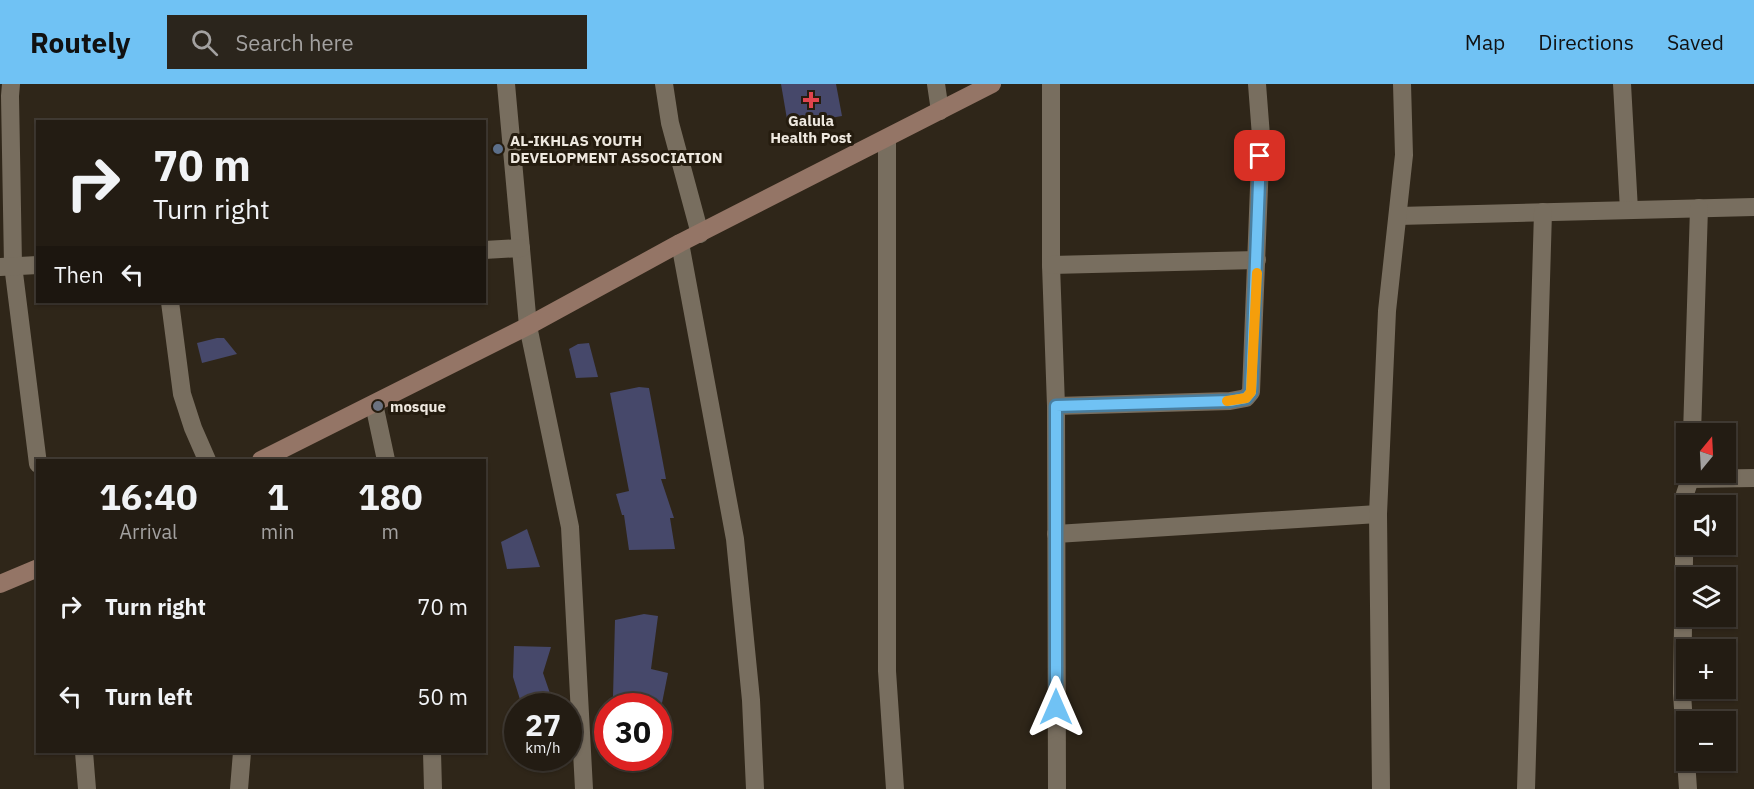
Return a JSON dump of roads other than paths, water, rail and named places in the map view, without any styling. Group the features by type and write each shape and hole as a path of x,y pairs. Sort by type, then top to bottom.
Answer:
{"street":[{"path":"11,84 6,266 37,459"},
{"path":"506,84 528,326 570,527 584,789"},
{"path":"664,84 670,123 700,234"},
{"path":"936,84 940,111"},
{"path":"263,459 528,326 680,243 992,84"},
{"path":"1051,84 1051,265 1056,406 1057,789"},
{"path":"1056,406 1230,401 1246,398 1251,392 1261,136 1257,84"},
{"path":"1381,789 1378,514 1387,311 1404,155 1402,84"},
{"path":"1622,84 1629,210"},
{"path":"887,139 887,671 895,789"},
{"path":"1398,216 1754,207"},
{"path":"1692,423 1699,208"},
{"path":"1526,789 1543,212"},
{"path":"680,243 735,539 751,700 755,789"},
{"path":"486,250 521,248"},
{"path":"1051,265 1257,260"},
{"path":"6,266 36,265"},
{"path":"170,303 182,394 207,459"},
{"path":"374,404 386,459"},
{"path":"1736,477 1754,478"},
{"path":"1683,711 1684,529 1685,494 1688,483"},
{"path":"1056,534 1378,514"},
{"path":"0,584 36,569"},
{"path":"84,753 87,789"},
{"path":"238,789 242,753"},
{"path":"432,753 433,789"},
{"path":"1687,771 1688,789"}],"place":[{"name":"Galula Health Post","path":"811,100"},
{"name":"AL-IKHLAS YOUTH DEVELOPMENT ASSOCIATION","path":"498,149"},
{"name":"mosque","path":"378,406"}]}
